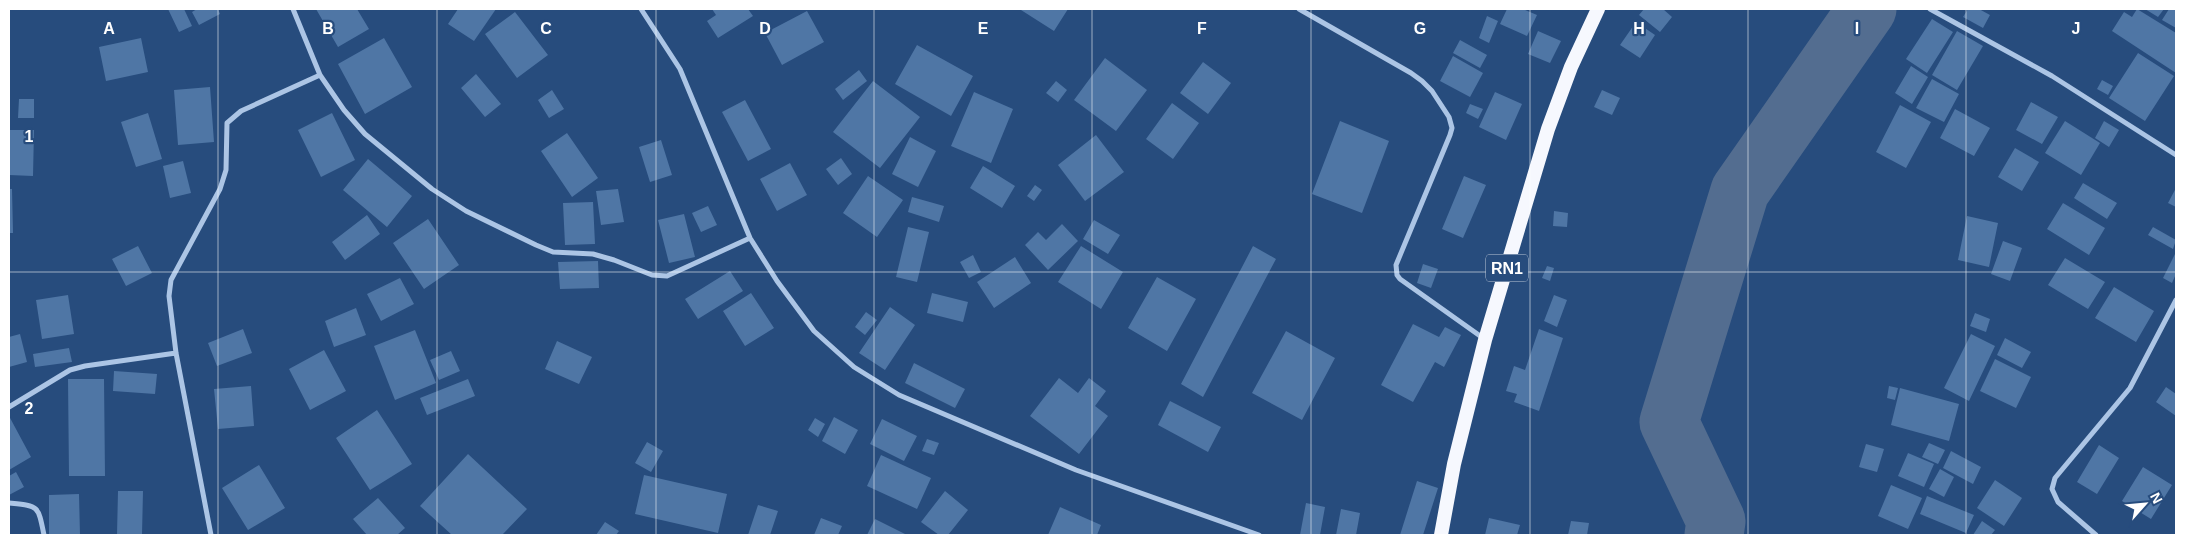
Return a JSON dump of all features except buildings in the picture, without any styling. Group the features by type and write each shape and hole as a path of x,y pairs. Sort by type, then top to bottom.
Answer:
{"highway":[{"name":"RN1","path":"1441,535 1454,464 1485,340 1548,129 1571,67 1598,9"}],"street":[{"path":"292,9 320,75 344,110 365,134 432,189 466,211 553,252 593,254 652,275 666,276 750,238"},
{"path":"641,9 680,69 750,238 777,281 814,331 854,367 899,395 1076,470 1259,535"},
{"path":"1299,9 1411,73 1432,91 1450,117 1452,128 1450,135 1396,265 1397,275 1485,340"},
{"path":"1930,9 2052,76 2176,156"},
{"path":"211,535 176,353 169,296 171,280 220,188 226,170 227,123 241,111 320,75"},
{"path":"2096,535 2058,502 2052,489 2055,478 2130,388 2176,300"},
{"path":"9,407 70,370 85,366 176,353"},
{"path":"9,503 32,506 36,509 40,513 44,535"}],"waterway":[{"path":"1714,535 1716,521 1669,422 1740,191 1867,9"}]}
